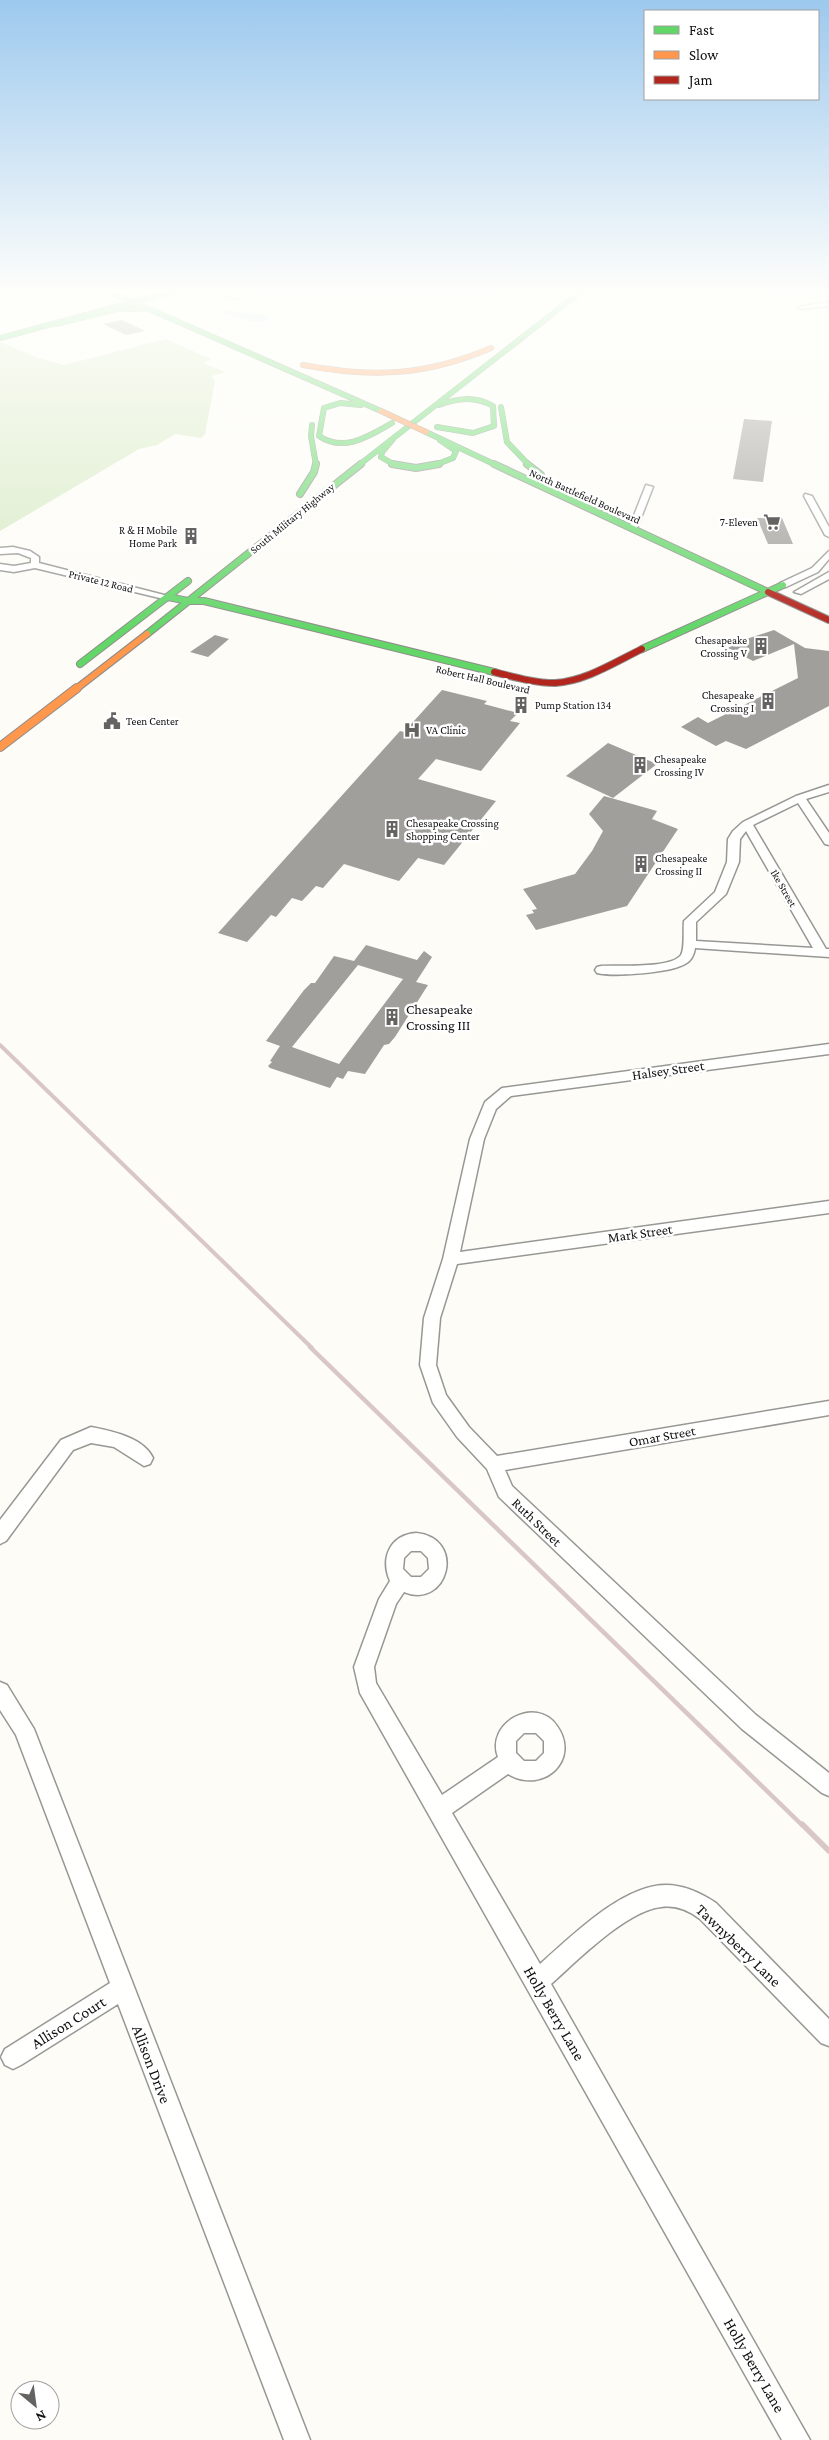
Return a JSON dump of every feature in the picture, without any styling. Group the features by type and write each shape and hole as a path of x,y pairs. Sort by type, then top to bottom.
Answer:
{"main road":[{"path":"300,494 314,472 317,462 310,440 313,404"},
{"path":"336,404 327,406 322,411 319,436 325,442 349,444 357,442 392,423"},
{"path":"354,404 384,409"},
{"name":"North Battlefield Boulevard","path":"372,404 552,481 768,592 829,620"},
{"name":"North Battlefield Boulevard","path":"379,404 384,409"},
{"name":"South Military Highway","path":"0,747 437,404"},
{"path":"423,415 441,404"},
{"path":"429,429 460,433 484,431 494,426 493,406 487,404"},
{"path":"500,404 504,434 511,449 528,465 552,481"},
{"path":"354,453 410,409"},
{"path":"404,429 382,452 381,457 384,460 408,467 440,464 456,455 453,448 429,429"},
{"name":"North Battlefield Boulevard","path":"429,429 518,475 570,498 713,553"},
{"path":"518,475 535,488 536,495 570,498"},
{"name":"South Military Highway","path":"290,502 323,476"},
{"path":"67,674 198,573"},
{"path":"765,577 813,599"},
{"name":"Robert Hall Boulevard","path":"168,597 188,601 204,601 530,681 563,682 601,668 783,585"},
{"path":"770,604 798,592"},
{"name":"Robert Hall Boulevard","path":"188,601 194,608 522,689 560,692 598,682 664,652"},
{"path":"560,692 592,678 601,668"}],"street":[{"path":"635,524 649,487"},
{"path":"808,496 829,535"},
{"path":"0,552 19,550 31,554 36,560 35,565"},
{"path":"783,585 815,570 829,554"},
{"name":"Private 12 Road","path":"0,567 14,569 35,565 168,597"},
{"path":"798,592 829,575"},
{"path":"600,970 670,966 684,960 688,954 690,921 720,894 733,862 735,836 747,824 800,798 829,788"},
{"path":"800,798 829,842"},
{"name":"Ike Street","path":"747,824 825,953"},
{"name":"Ike Street","path":"688,944 825,953"},
{"name":"Halsey Street","path":"507,1092 829,1049"},
{"name":"Ruth Street","path":"507,1092 490,1106 476,1139 450,1259 432,1318 428,1365 439,1398 463,1432 494,1464 505,1491 540,1526 749,1722 829,1786"},
{"name":"Mark Street","path":"450,1259 829,1207"},
{"name":"Omar Street","path":"494,1464 829,1408"},
{"path":"0,1535 67,1446 91,1434 118,1440 144,1458"},
{"name":"Holly Berry Lane","path":"401,1581 388,1599 364,1667 367,1686 537,1981 797,2440"},
{"name":"Allison Drive","path":"0,1692 24,1729 297,2440"},
{"path":"438,1810 510,1761"},
{"name":"Tawnyberry Lane","path":"537,1981 612,1918 637,1903 658,1896 681,1897 694,1901 708,1911 829,2035"},
{"name":"Allison Court","path":"13,2057 122,1988"}],"green space":[{"path":"0,404 211,404 205,434 201,438 175,434 157,445 139,449 0,531"}],"building":[{"path":"744,419 772,421 763,482 733,479"},
{"path":"757,518 782,518 793,544 768,544"},
{"name":"Chesapeake Crossing I","path":"774,630 805,648 829,651 829,706 746,749 726,741 716,746 681,727 698,717 708,723 798,678 794,644 753,661 728,648 740,641"},
{"path":"215,635 229,639 208,657 190,652"},
{"name":"Chesapeake Crossing Shopping Center","path":"442,690 487,701 484,704 518,713 510,721 520,723 481,771 436,759 418,779 496,801 444,865 418,858 399,881 344,864 323,888 316,886 302,901 292,898 276,917 271,915 247,942 218,933 400,731 404,732"},
{"name":"Chesapeake Crossing IV","path":"608,743 657,764 613,798 566,776"},
{"name":"Chesapeake Crossing II","path":"604,796 657,811 652,819 678,829 627,906 536,930 526,915 534,913 532,910 537,909 523,889 575,874 592,851 603,831 589,814"},
{"name":"Chesapeake Crossing III","path":"366,945 417,960 424,951 432,957 416,982 428,985 395,1037 389,1044 384,1045 365,1074 348,1071 343,1079 337,1077 330,1088 270,1068 268,1066 272,1062 270,1061 280,1046 266,1041 304,990 311,983 315,983 334,956 354,961","holes":["358,965 403,979 339,1064 292,1047"]}],"railway":[{"path":"0,1045 312,1348"},
{"path":"310,1347 803,1826"},
{"path":"802,1824 829,1851"}],"traffic: fast":[{"path":"337,404 324,408 319,436 327,442 336,444 356,442 392,423"},
{"path":"349,404 361,405"},
{"path":"365,404 381,411"},
{"path":"147,634 437,404"},
{"path":"439,405 443,404"},
{"path":"437,427 473,433 494,426 493,406 489,404"},
{"path":"501,407 507,442 519,457 541,475"},
{"path":"300,494 309,482 316,465 311,436 312,425"},
{"path":"426,432 768,592"},
{"path":"393,439 382,452 381,457 398,466 407,468 426,467 453,458 456,451 440,440"},
{"path":"80,664 188,581"},
{"path":"642,649 783,585"},
{"path":"168,597 188,601 204,601 494,672"}],"traffic: slow":[{"path":"381,411 426,432"},
{"path":"0,747 147,634"}],"traffic: jam":[{"path":"768,592 829,620"},
{"path":"494,672 537,681 563,682 592,673 642,649"}],"place":[{"name":"7-Eleven","path":"772,522"},
{"name":"R & H Mobile Home Park","path":"191,536"},
{"name":"Chesapeake Crossing V","path":"761,646"},
{"name":"Chesapeake Crossing I","path":"768,701"},
{"name":"Pump Station 134","path":"521,705"},
{"name":"Teen Center","path":"112,721"},
{"name":"VA Clinic","path":"412,730"},
{"name":"Chesapeake Crossing IV","path":"640,765"},
{"name":"Chesapeake Crossing Shopping Center","path":"392,829"},
{"name":"Chesapeake Crossing II","path":"641,864"},
{"name":"Chesapeake Crossing III","path":"392,1017"}]}
